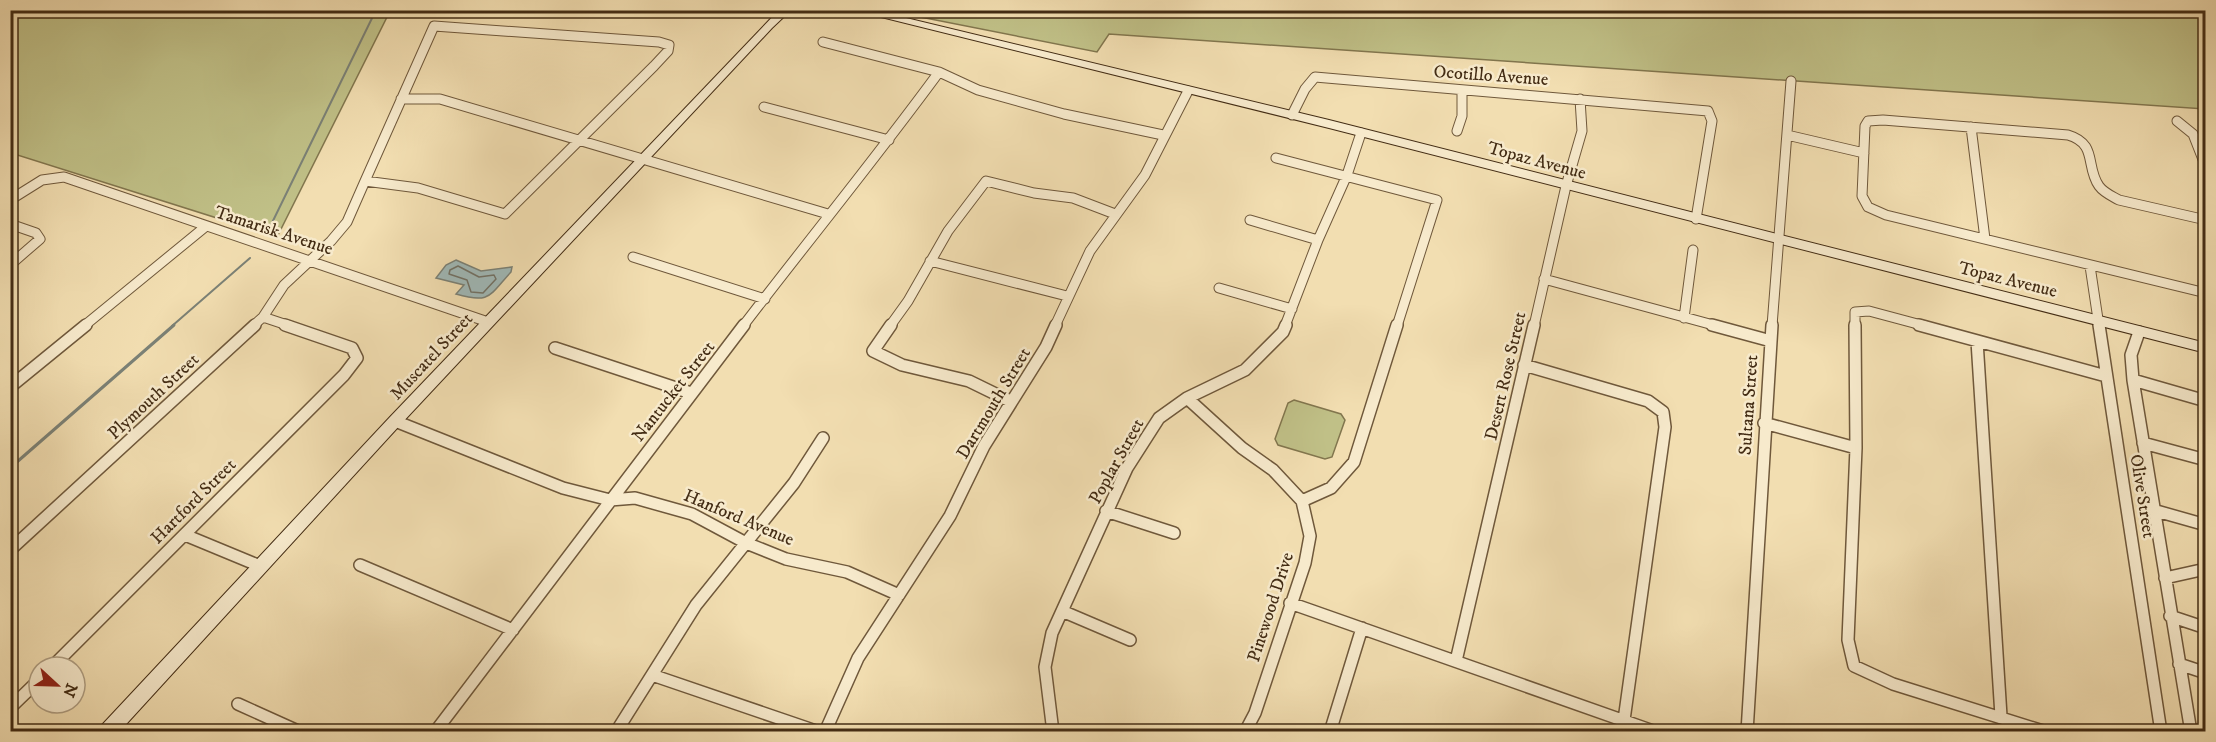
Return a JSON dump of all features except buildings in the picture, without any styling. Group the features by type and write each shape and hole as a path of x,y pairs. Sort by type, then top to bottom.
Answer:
{"street":[{"name":"Muscatel Street","path":"107,732 488,322 768,26 786,10"},
{"name":"Topaz Avenue","path":"858,10 1361,132 2205,348"},
{"name":"Plymouth Street","path":"10,550 263,317 284,285 332,241 347,222 434,26 659,42 669,45 668,51 654,66 579,140"},
{"path":"824,42 939,72 978,90 1064,114 1163,135"},
{"name":"Nantucket Street","path":"435,732 691,393 828,214 889,140 939,72"},
{"name":"Ocotillo Avenue","path":"1292,115 1305,89 1316,77 1462,91 1541,94 1692,107 1708,111 1712,120 1696,219"},
{"name":"Sultana Street","path":"1747,732 1764,423 1791,81"},
{"name":"Dartmouth Street","path":"825,732 858,658 950,516 984,446 1010,401 1046,347 1067,296 1090,250 1145,174 1163,135 1188,91"},
{"path":"1457,131 1462,116 1462,91"},
{"path":"401,99 426,97 440,99 828,214"},
{"name":"Desert Rose Street","path":"1456,661 1566,186 1582,131 1580,99"},
{"path":"764,107 889,140"},
{"path":"2205,220 2106,195 2099,189 2087,148 2078,138 2061,133 1883,120 1868,122 1865,126 1862,196 1868,207 1886,215 2205,293"},
{"path":"2177,121 2193,134 2205,167"},
{"path":"1971,127 1985,239"},
{"name":"Poplar Street","path":"1049,730 1045,667 1052,633 1127,468 1159,418 1186,398 1245,370 1283,332 1318,240 1347,175 1361,132"},
{"path":"1787,135 1864,153"},
{"path":"365,181 411,185 505,214 579,140"},
{"path":"1186,398 1242,448 1273,470 1302,501 1331,488 1354,462 1437,200 1276,158"},
{"name":"Tamarisk Avenue","path":"10,200 33,183 48,176 64,177 488,322"},
{"path":"1010,401 969,381 902,365 873,351 908,301 948,231 986,181 1034,193 1073,198 1114,214"},
{"path":"1250,220 1318,240"},
{"path":"10,224 36,233 40,239 10,265"},
{"path":"10,387 205,227"},
{"path":"1684,318 1694,250"},
{"path":"633,256 765,299"},
{"path":"930,261 1067,296"},
{"name":"Olive Street","path":"2090,266 2161,732"},
{"path":"1544,279 1771,341"},
{"path":"1219,288 1293,309"},
{"path":"2046,732 1893,684 1854,666 1848,640 1856,448 1855,312 1869,311 2106,376"},
{"name":"Hartford Street","path":"64,655 344,375 357,358 352,348 263,317"},
{"name":"Olive Street","path":"2139,332 2131,355 2133,381 2170,616 2191,732"},
{"path":"1977,341 2001,716"},
{"path":"555,348 691,393"},
{"path":"1524,365 1648,401 1663,412 1665,427 1624,720"},
{"path":"2133,381 2205,400"},
{"name":"Hanford Avenue","path":"395,421 563,488 610,500 635,498 692,514 746,543 786,559 847,572 899,595"},
{"path":"1764,423 1856,448"},
{"path":"616,732 696,605 794,483 823,438"},
{"path":"2144,443 2205,460"},
{"name":"Pinewood Drive","path":"1245,732 1255,713 1305,563 1310,536 1302,501"},
{"path":"2153,510 2205,525"},
{"path":"1106,511 1174,533"},
{"path":"184,534 260,566"},
{"path":"360,564 513,630"},
{"path":"2165,578 2205,571"},
{"path":"1290,603 1656,732"},
{"path":"1062,610 1130,640"},
{"path":"2170,616 2205,628"},
{"path":"1330,732 1362,628"},
{"path":"2179,664 2205,673"},
{"path":"652,675 819,732"},
{"path":"10,708 27,692"},
{"path":"238,704 300,732"}],"green space":[{"path":"11,10 390,11 277,237 11,153"},
{"path":"890,11 2205,11 2205,109 1109,34 1097,52"},
{"path":"1294,400 1341,414 1345,420 1332,457 1325,459 1278,445 1275,439 1288,403"}],"water":[{"path":"456,260 481,271 512,267 511,272 488,296 467,297 456,294 464,285 436,278 446,265"}],"waterway":[{"path":"268,231 376,10"},
{"path":"172,326 250,258"},
{"path":"10,468 174,325"}]}
